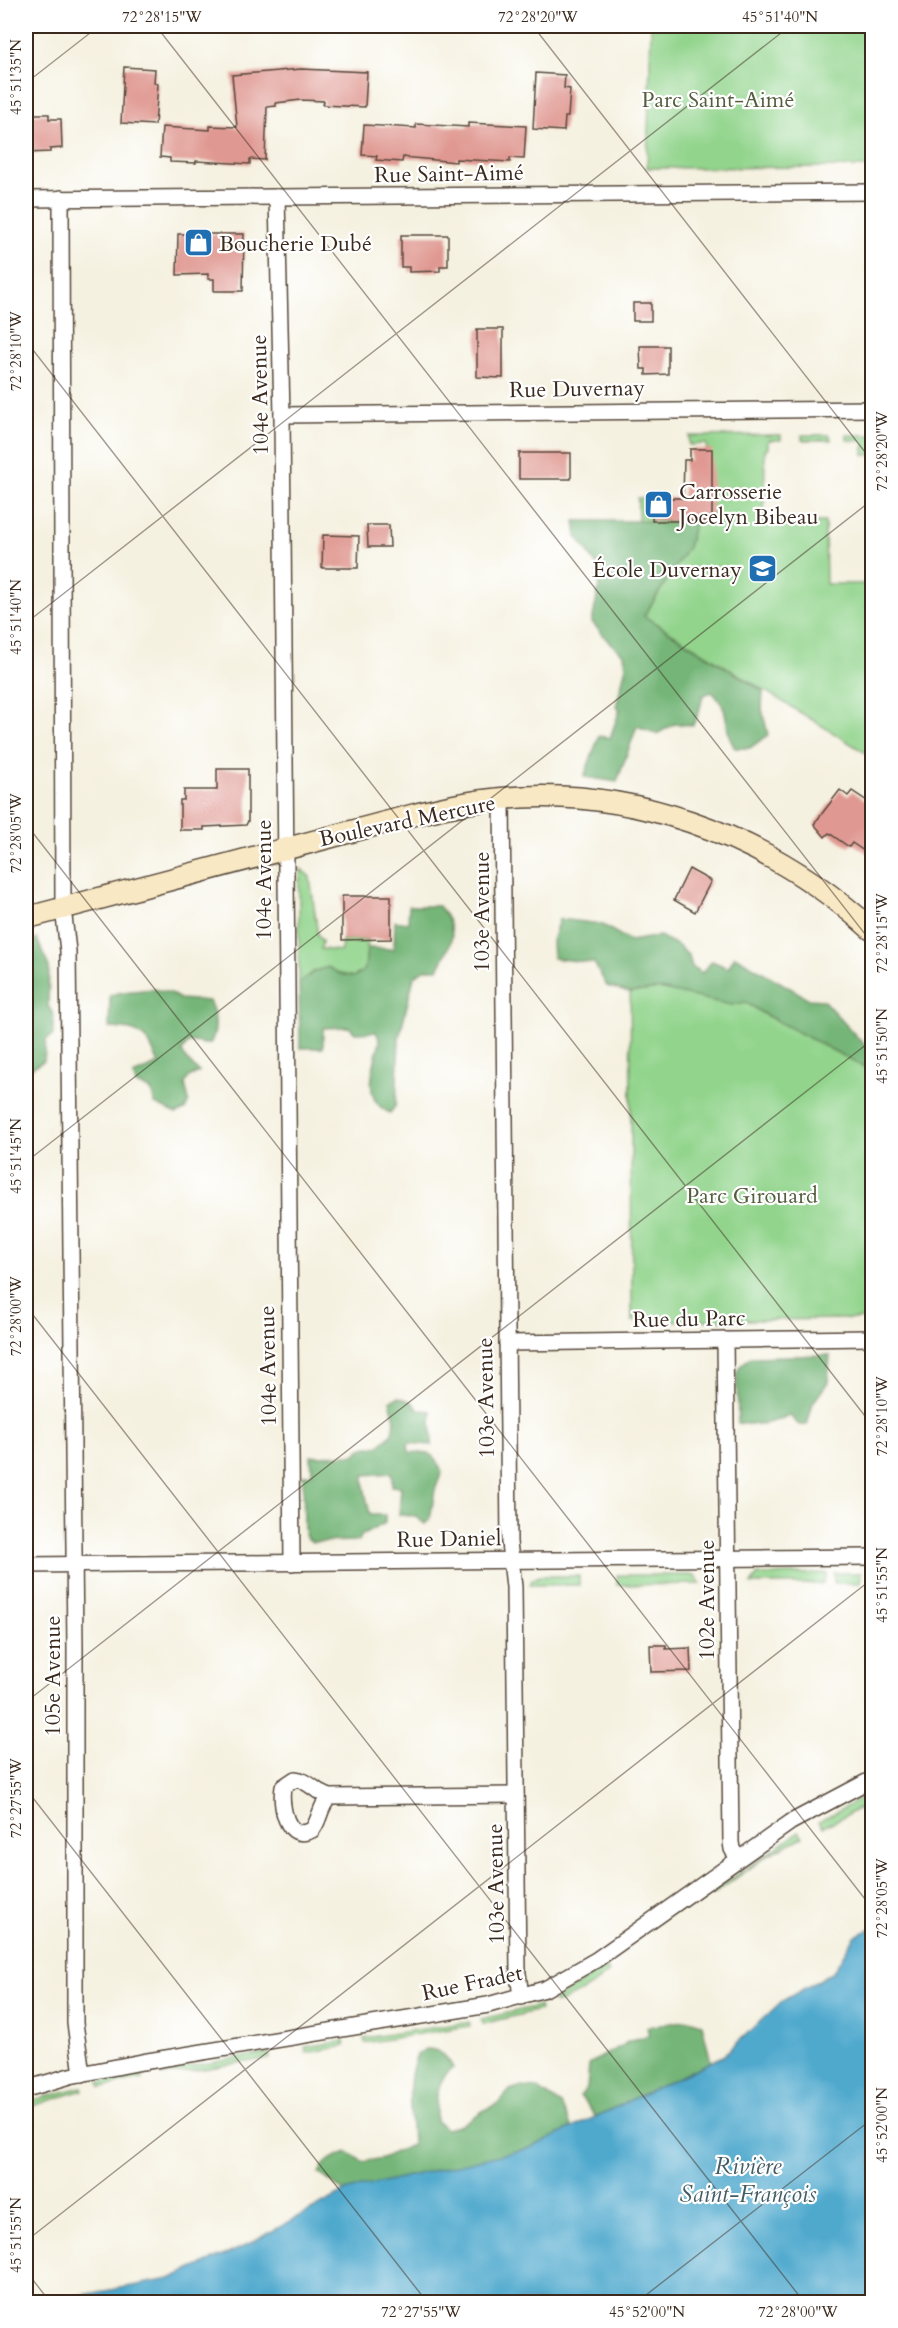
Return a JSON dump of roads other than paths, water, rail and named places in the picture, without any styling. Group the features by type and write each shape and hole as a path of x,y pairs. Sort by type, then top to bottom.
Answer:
{"street":[{"name":"Rue Saint-Aimé","path":"26,199 873,192"},
{"name":"104e Avenue","path":"277,197 282,415 292,1563"},
{"name":"105e Avenue","path":"61,198 63,908 68,951 75,1660 75,2023 82,2074"},
{"name":"Rue Duvernay","path":"282,415 873,409"},
{"name":"Boulevard Mercure","path":"26,918 417,814 502,798 555,798 606,801 662,812 700,824 759,850 792,868 836,898 873,930"},
{"name":"103e Avenue","path":"502,798 507,1343 521,1997"},
{"name":"Rue du Parc","path":"507,1343 873,1338"},
{"name":"102e Avenue","path":"725,1340 728,1558 726,1586 731,1842 738,1857"},
{"name":"Rue Daniel","path":"26,1565 873,1557"},
{"name":"Rue Fradet","path":"26,2089 82,2074 160,2059 488,2005 553,1986 580,1970 790,1822 873,1779"},
{"path":"330,1797 516,1795"}],"water":[{"name":"Rivière Saint-François","path":"872,1928 872,2302 26,2302 26,2294 66,2298 170,2279 241,2248 348,2190 530,2148 723,2056 782,2001 833,1972 855,1936"}],"place":[{"name":"Boucherie Dubé","path":"198,243"},
{"name":"Carrosserie Jocelyn Bibeau","path":"658,504"},
{"name":"École Duvernay","path":"763,569"}],"park label":[{"name":"Parc Saint-Aimé","path":"718,99"},
{"name":"Parc Girouard","path":"752,1195"}]}
